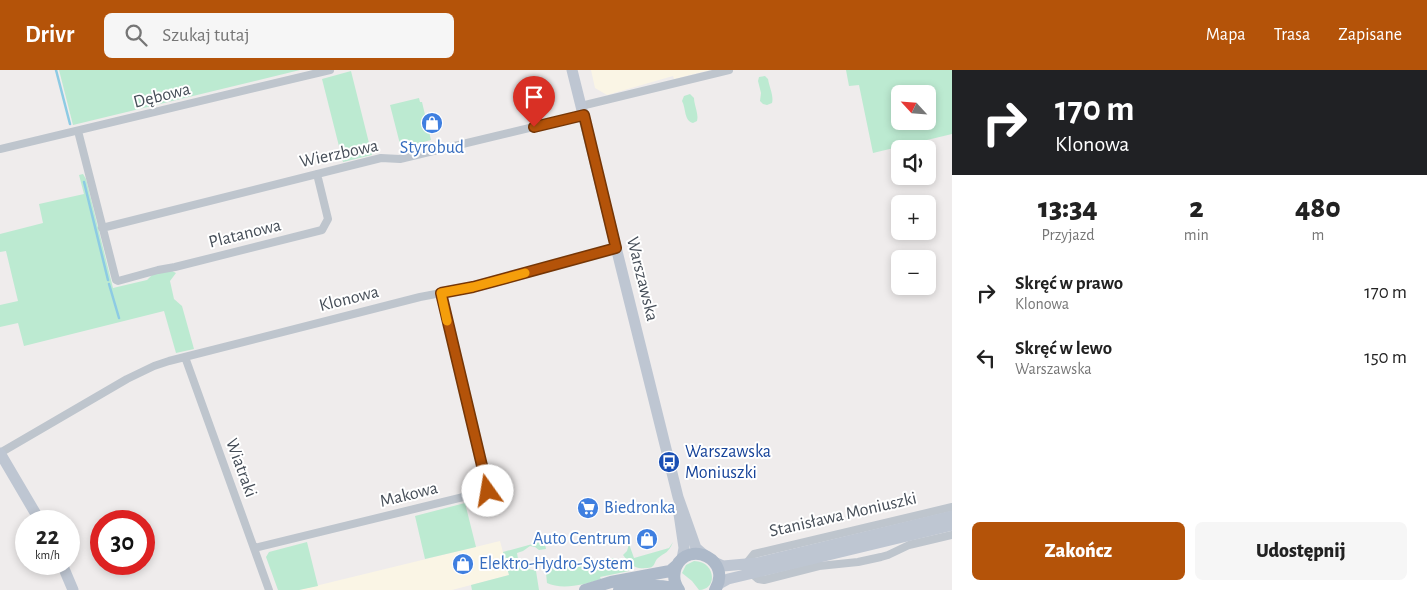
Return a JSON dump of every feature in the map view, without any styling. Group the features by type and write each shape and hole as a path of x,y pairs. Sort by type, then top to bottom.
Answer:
{"main road":[{"name":"Warszawska","path":"572,70 678,497 696,548 709,559"},
{"path":"0,453 34,510"},
{"name":"Warszawska","path":"678,497 679,522 684,548 680,562"},
{"name":"Stanisława Moniuszki","path":"715,589 728,579 749,569 952,516"},
{"name":"Stanisława Moniuszki","path":"709,559 724,566 749,569 952,525"},
{"path":"585,590 611,582 670,571 693,554 709,559 719,573 719,580 715,589"},
{"path":"678,590 674,576 680,562"},
{"path":"67,575 73,590"},
{"path":"619,590 670,587 678,590"}],"street":[{"name":"Dębowa","path":"0,149 330,70"},
{"name":"Wierzbowa","path":"102,228 381,158 400,159 582,110 601,102 728,70"},
{"path":"78,131 102,228"},
{"name":"Platanowa","path":"102,228 116,280 175,267 322,230 328,219 317,174"},
{"name":"Klonowa","path":"0,453 140,372 161,364 420,297 473,287 616,248"},
{"name":"Makowa","path":"254,548 488,491 441,293"},
{"name":"Wiatraki","path":"185,357 269,590"},
{"name":"Stanisława Moniuszki","path":"952,507 754,554 749,569 758,579 764,580 819,566 858,562 888,555 909,545 952,535"}],"shaded area":[{"path":"591,70 710,70 674,79 673,76 607,95 595,88"},
{"path":"500,541 509,575 452,590 299,590"}],"green space":[{"path":"59,70 300,70 73,125"},
{"path":"846,70 952,70 952,134 927,140 891,140 891,149 873,153 859,85 849,86"},
{"path":"351,71 372,155 343,162 322,79"},
{"path":"765,76 768,79 772,97 772,103 767,105 760,101 761,93 758,81 759,77"},
{"path":"690,94 694,98 697,115 697,121 693,123 688,120 682,101 684,96"},
{"path":"419,98 420,102 422,102 431,140 401,148 390,105"},
{"path":"83,174 86,179 113,288 147,280 153,274 170,270 176,273 170,281 174,299 182,306 194,349 176,353 164,311 24,346 18,323 0,327 0,305 18,301 6,251 0,252 0,234 43,223 39,204 84,194 79,175"},
{"path":"465,503 476,547 425,559 415,516"},
{"path":"565,535 566,540 545,544 546,549 539,550 530,546 517,553 518,559 522,559 525,567 536,571 539,590 472,590 471,585 509,575 503,552"},
{"path":"307,542 318,586 299,590 278,590 266,557 269,552"},
{"path":"673,542 668,551 657,559 650,568 635,567 623,555 627,551 629,544 634,558 669,548"},
{"path":"613,558 620,561 629,571 600,577 601,579 581,585 559,586 547,583 546,573 553,567"},
{"path":"694,561 701,562 710,570 712,581 705,589 699,590 682,573 686,565"}],"waterway":[{"path":"56,70 70,124"},
{"path":"84,182 108,280"},
{"path":"109,284 119,318"}],"slow traffic":[{"path":"447,321 441,293 473,287 525,273"}],"place":[{"name":"Styrobud","path":"432,123"},
{"name":"Warszawska Moniuszki","path":"669,462"},
{"name":"Biedronka","path":"588,508"},
{"name":"Auto Centrum","path":"647,539"},
{"name":"Elektro-Hydro-System","path":"463,564"}],"route":[{"path":"488,491 441,293 473,287 616,248 584,115 534,127"}]}
